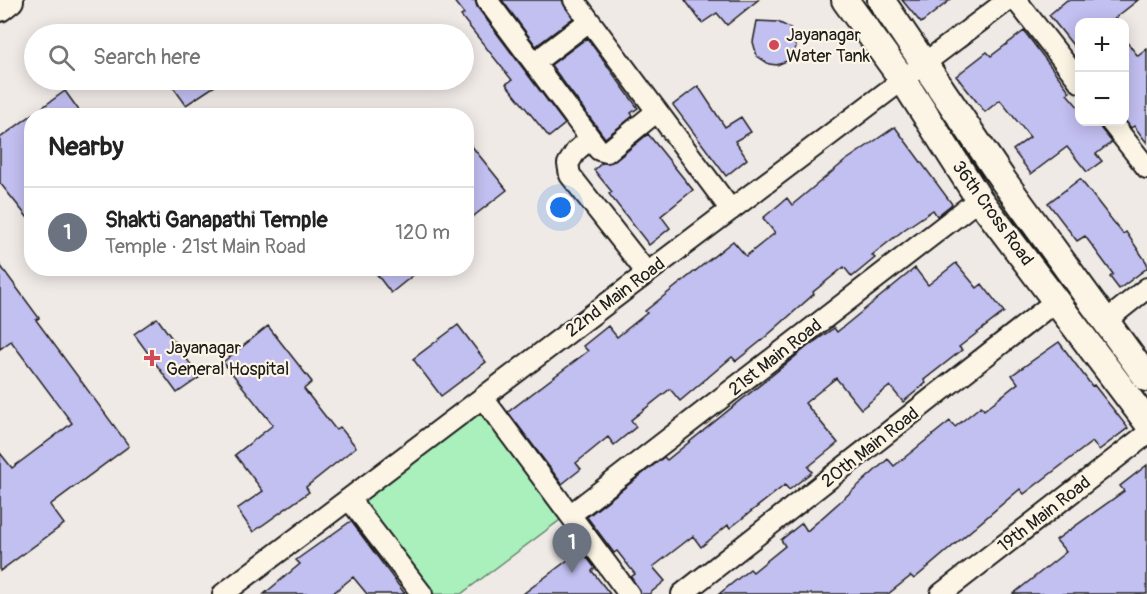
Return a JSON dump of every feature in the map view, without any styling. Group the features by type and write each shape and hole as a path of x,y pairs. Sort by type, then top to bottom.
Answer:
{"street":[{"path":"0,8 10,0"},
{"path":"487,0 599,150 607,152 656,112"},
{"path":"574,0 731,210"},
{"name":"36th Cross Road","path":"845,0 903,80 979,199 1147,422"},
{"name":"36th Cross Road","path":"881,0 1003,180 1147,378"},
{"name":"22nd Main Road","path":"223,594 903,80 924,61 1008,0"},
{"path":"1016,0 1075,76"},
{"path":"534,63 589,21"},
{"path":"1114,126 1147,168"},
{"path":"590,138 576,151 568,164 570,175 647,273"},
{"name":"21st Main Road","path":"570,515 979,199"},
{"path":"1107,320 1147,288"},
{"name":"20th Main Road","path":"682,594 1057,300"},
{"path":"483,398 629,594"},
{"name":"19th Main Road","path":"941,594 1147,434"},
{"path":"349,499 422,594"}],"green space":[{"path":"478,410 560,520 461,594 433,594 360,502"}],"building":[{"path":"453,0 475,0 477,7 565,124 549,137 506,84 512,80 474,32 474,24 467,24 461,16 464,14"},
{"path":"502,0 562,0 573,18 536,46"},
{"path":"685,0 758,0 727,25 717,13 702,23"},
{"path":"902,0 950,0 921,23"},
{"path":"1067,0 1138,0 1115,18 1075,18 1075,48 1049,15"},
{"name":"Jayanagar Water Tank","path":"757,21 778,22 790,28 796,47 789,60 777,65 769,64 757,56 753,42"},
{"path":"1024,31 1070,92 1067,94 1075,103 1075,126 1100,126 1112,142 1096,154 1102,161 1087,172 1067,147 1031,174 1013,150 1030,137 1000,100 985,112 956,76 987,52 991,56"},
{"path":"587,38 638,108 631,113 633,116 605,138 551,65"},
{"path":"1129,45 1138,56 1147,49 1147,143 1134,126 1131,128 1129,125"},
{"path":"698,86 725,127 741,117 751,132 735,141 747,159 726,176 673,105"},
{"path":"175,90 209,90 186,105"},
{"path":"65,91 77,108 41,108"},
{"path":"24,121 24,213 0,183 0,138"},
{"path":"895,127 952,204 937,216 933,210 905,229 872,255 875,258 852,277 844,267 813,292 814,294 761,341 736,361 732,357 680,401 670,389 631,420 636,427 614,445 608,437 576,463 581,469 562,484 508,412 588,351 583,346 608,326 617,337 647,313 645,311 733,241 746,256 775,233 763,218 787,198 792,205 845,161"},
{"path":"648,134 693,190 661,216 670,228 649,245 609,194 612,192 594,170 602,163 615,161"},
{"path":"474,149 507,190 474,216"},
{"path":"1080,179 1123,234 1126,232 1147,263 1147,268 1119,289 1110,277 1113,274 1085,236 1077,241 1048,203"},
{"path":"956,263 977,288 982,284 1004,312 959,347 962,350 924,380 926,383 903,402 890,386 861,409 836,378 805,403 838,443 808,467 812,472 789,490 785,485 730,528 728,525 701,547 693,536 653,567 665,581 649,594 641,594 631,577 635,574 617,551 614,553 587,517 664,457 667,460 807,347 834,328 837,332 915,268 928,285"},
{"path":"0,265 39,318 36,320 129,446 50,505 64,524 0,571 0,453 12,468 72,423 11,341 0,349"},
{"path":"378,276 412,276 391,293"},
{"path":"157,318 200,377 177,393 134,334"},
{"path":"458,325 486,362 441,396 413,359"},
{"path":"268,326 312,382 304,389 336,430 340,427 356,447 306,487 309,492 253,532 237,509 263,491 235,455 273,425 223,362"},
{"path":"1059,342 1128,428 1099,450 1092,442 1024,494 1020,489 914,579 911,576 888,594 719,594 750,569 753,572 785,546 781,540 802,523 807,531 888,459 894,466 950,421 955,427 981,406 984,410 1018,383 1012,375"},
{"path":"1147,465 1147,594 1013,594 1066,552 1056,540 1124,491 1120,486"},
{"path":"351,521 405,594 367,594 353,577 332,594 264,594 300,564 296,560"},
{"path":"581,550 595,568 592,571 610,594 523,594"}],"place":[{"name":"Jayanagar Water Tank","path":"774,45"},
{"name":"Jayanagar General Hospital","path":"152,358"},
{"name":"Shakti Ganapathi Temple","path":"572,573"}]}
